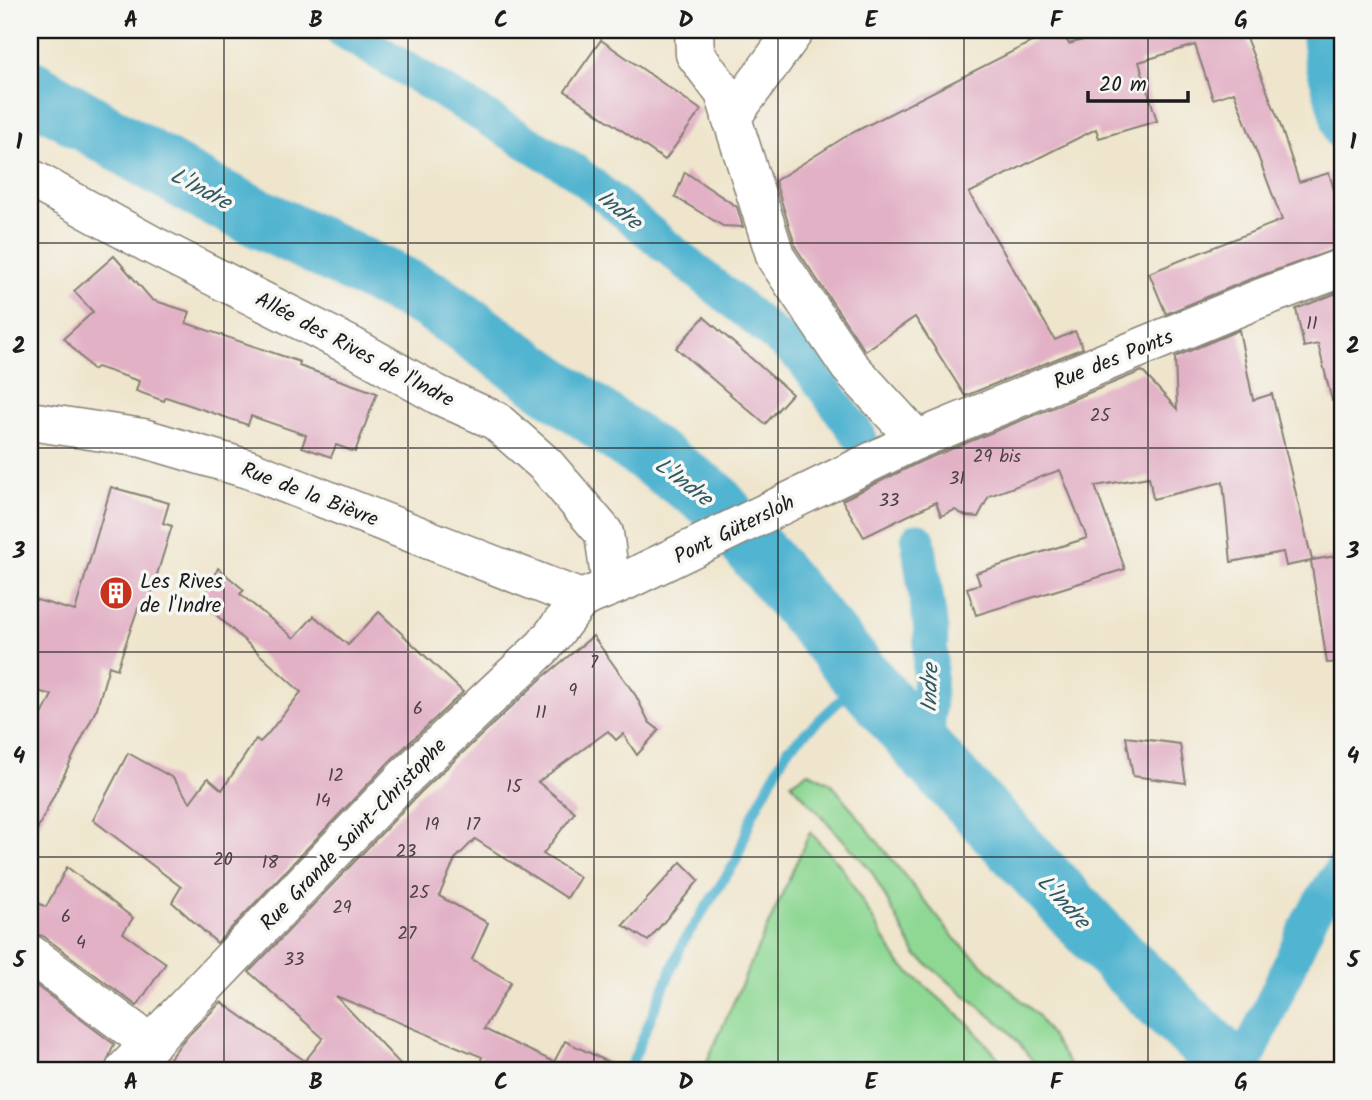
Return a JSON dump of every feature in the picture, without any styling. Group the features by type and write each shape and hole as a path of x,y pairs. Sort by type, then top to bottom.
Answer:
{"street":[{"path":"694,30 695,54 724,93 776,258 849,366 909,431 900,449"},
{"path":"731,118 795,30"},
{"name":"Allée des Rives de l'Indre","path":"30,178 150,244 496,421 546,465 604,533 605,589"},
{"name":"Rue des Ponts","path":"900,449 1143,347 1342,268"},
{"name":"Rue de la Bièvre","path":"30,421 143,438 248,469 605,589"},
{"name":"Pont Gütersloh","path":"605,589 900,449"},
{"name":"Rue Grande Saint-Christophe","path":"138,1057 406,776 605,589"},
{"path":"30,954 138,1057"}],"green space":[{"path":"809,772 831,783 955,939 1037,1015 1073,1070 1040,1070 1008,1030 916,955 871,870 791,783"},
{"path":"810,832 841,866 899,963 970,1025 1009,1070 703,1070"}],"building":[{"path":"1055,30 1061,30 1069,44 1115,30 1243,30 1279,121 1299,182 1329,173 1338,203 1342,202 1342,247 1248,280 1166,314 1149,273 1282,220 1234,92 1213,99 1195,45 1139,62 1157,121 1099,138 1096,129 969,193 1055,340 1075,331 1083,348 965,396 915,317 865,351 796,248 775,181 848,135"},
{"path":"601,40 701,110 665,160 565,91"},
{"path":"685,172 737,207 743,227 723,226 675,197"},
{"path":"114,256 152,300 190,312 186,323 300,362 299,366 377,393 355,452 336,445 331,457 302,447 306,435 251,416 248,425 166,397 164,401 136,391 139,381 97,367 93,370 64,338 93,312 74,291"},
{"path":"1342,291 1342,400 1332,401 1318,344 1304,347 1296,309"},
{"path":"704,317 792,394 765,424 676,348"},
{"path":"1239,330 1253,400 1272,394 1312,560 1342,555 1342,662 1327,663 1311,561 1286,566 1283,552 1231,562 1223,482 1153,499 1149,477 1095,486 1125,569 976,615 967,588 980,584 976,573 1087,538 1060,470 989,496 978,517 966,516 955,510 941,516 936,502 864,537 842,500 922,461 1142,371 1177,409 1175,357"},
{"name":"Les Rives de l'Indre","path":"111,487 169,503 163,523 172,526 146,610 138,608 117,669 109,666 97,708 30,844 30,739 52,695 30,689 30,598 75,611"},
{"path":"218,568 244,590 240,594 294,638 314,616 348,645 379,612 463,692 390,761 217,943 172,902 181,887 93,820 128,753 173,778 190,802 208,778 222,790 256,739 260,742 266,736 301,692 202,602"},
{"path":"593,636 636,696 649,722 659,730 637,755 623,734 616,740 608,731 538,782 575,812 543,854 580,877 567,898 475,839 455,859 439,896 488,923 472,959 511,982 484,1029 554,1062 565,1041 625,1070 478,1070 482,1057 336,996 406,1070 161,1070 182,1042 221,1002 305,1061 323,1038 249,972 421,792 542,678"},
{"path":"1126,737 1180,744 1186,783 1133,776"},
{"path":"681,862 699,880 648,941 623,925"},
{"path":"67,867 133,918 123,933 166,963 137,1006 43,936 30,933 30,899 46,907"},
{"path":"30,981 114,1044 104,1070 30,1070"}],"waterway":[{"name":"Indre","path":"342,30 576,172 801,357 859,436"},
{"path":"1318,30 1321,57 1342,134"},
{"name":"L'Indre","path":"30,89 205,192 432,301 711,498 927,754 1124,964 1234,1070"},
{"name":"Indre","path":"918,540 931,630 927,754"},
{"path":"629,1070 683,942 736,861 752,816 787,750 863,679"},
{"path":"1242,1070 1311,917 1342,869"}],"place":[{"name":"Les Rives de l'Indre","path":"116,593"}]}
